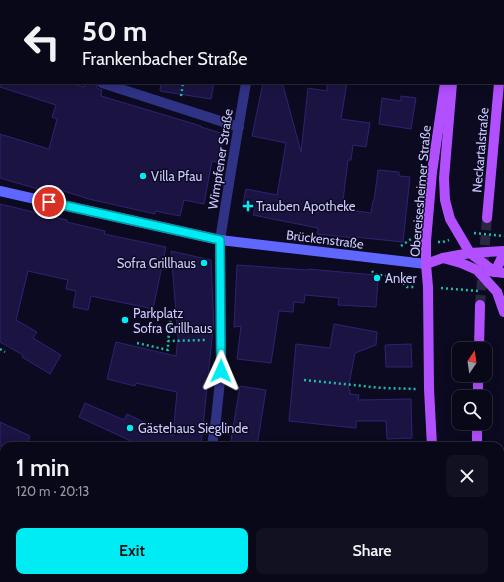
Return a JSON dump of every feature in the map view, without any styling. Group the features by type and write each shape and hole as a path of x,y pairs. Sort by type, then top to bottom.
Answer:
{"main road":[{"name":"Obereisesheimer Straße","path":"432,442 429,389 426,241 432,172 445,84"},
{"path":"452,84 444,178 445,200 450,219 470,253 499,273"},
{"name":"Neckartalstraße","path":"487,218 499,84"},
{"name":"Brückenstraße","path":"0,191 220,240 426,264"},
{"path":"426,264 443,258 470,253 504,252 499,273"},
{"path":"443,258 461,263 477,270 496,292 504,312"},
{"path":"426,264 499,273"},
{"path":"479,342 480,305"},
{"path":"477,430 477,442"}],"street":[{"path":"105,84 239,127"},
{"name":"Wimpfener Straße","path":"213,442 221,371 222,339 220,240 246,84"}],"path":[{"path":"136,343 168,350 172,311"},
{"path":"168,341 222,339"},
{"path":"0,349 5,352"},
{"path":"304,380 382,388 409,389"}],"building":[{"path":"0,84 74,84 84,87 85,84 96,84 97,88 102,90 101,96 224,134 219,163 212,161 204,204 184,200 180,216 155,211 155,214 89,199 47,186 46,188 42,187 41,190 0,178 0,134 49,149 57,119 52,117 56,105 0,87"},
{"path":"161,84 214,84 211,99 160,91"},
{"path":"263,84 283,85 301,152 308,88 327,91 327,84 347,84 341,119 370,123 366,147 353,145 351,160 348,160 342,209 371,213 378,170 399,172 399,176 410,177 403,242 317,234 318,228 253,215 255,207 243,204 246,189 277,195 286,143 252,136"},
{"path":"401,96 416,98 411,129 379,124 382,98 401,101"},
{"path":"0,204 67,220 67,222 105,231 104,234 166,247 153,309 91,296 88,310 73,307 76,291 66,289 68,280 28,271 16,320 37,332 33,338 61,355 50,374 22,357 23,355 0,342"},
{"path":"171,251 211,260 214,329 201,442 133,442 79,417 85,403 124,420 127,414 173,436 177,392 136,383 135,386 107,379 116,342 176,356 178,337"},
{"path":"237,265 375,275 378,280 376,307 338,305 339,298 305,295 304,303 294,302 293,312 279,311 271,363 237,359 241,326 234,327"},
{"path":"334,324 377,332 376,345 355,353 348,390 350,390 350,394 359,395 358,400 411,399 412,438 387,439 386,421 356,421 356,428 289,421 296,344 330,348"},
{"path":"411,344 412,367 386,367 385,345"},
{"path":"240,386 266,390 258,442 231,442"},
{"path":"0,422 30,436 28,442 0,442"}],"tunnel":[{"path":"480,305 487,218"}],"place":[{"name":"Villa Pfau","path":"143,176"},
{"name":"Trauben Apotheke","path":"248,206"},
{"name":"Sofra Grillhaus","path":"204,263"},
{"name":"Anker","path":"377,278"},
{"name":"Parkplatz Sofra Grillhaus","path":"125,320"},
{"name":"Gästehaus Sieglinde","path":"130,428"}],"route":[{"path":"49,202 220,240 222,339 221,371"}]}
